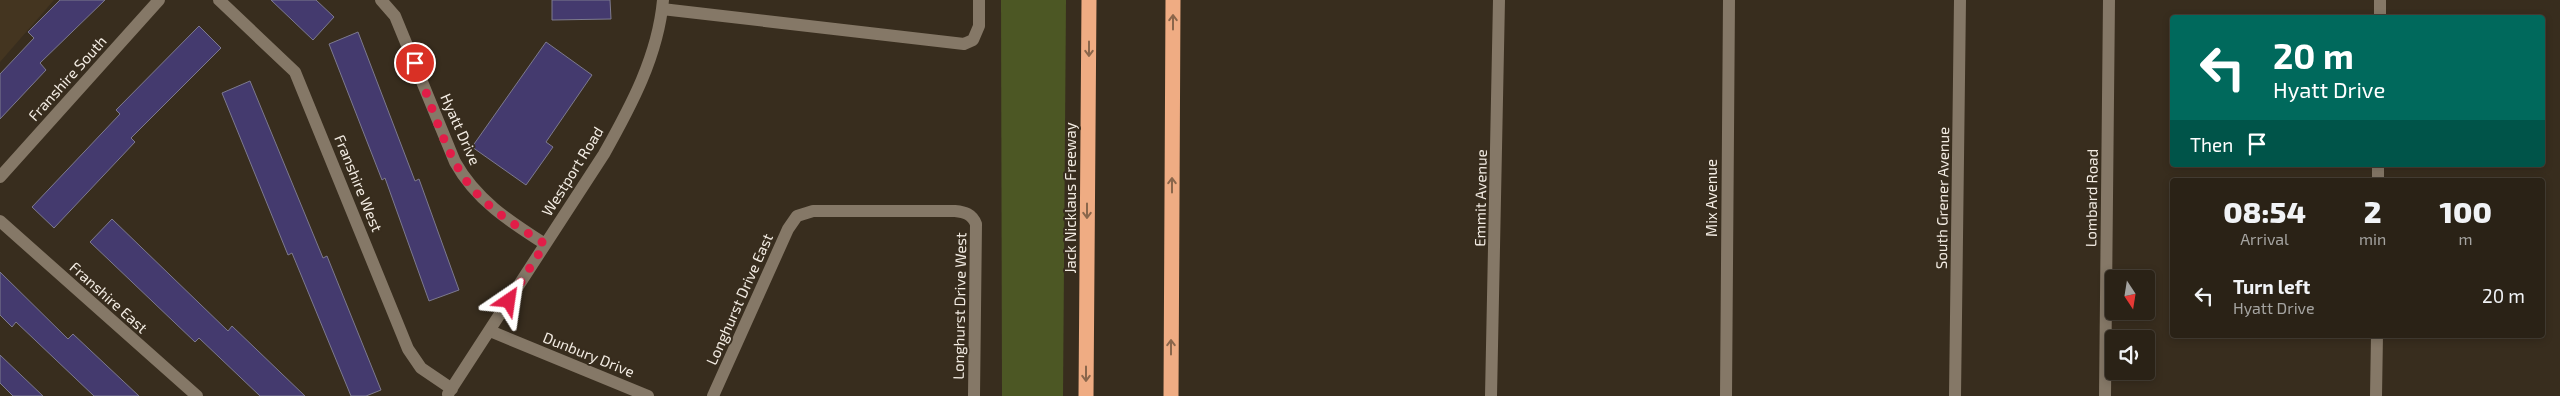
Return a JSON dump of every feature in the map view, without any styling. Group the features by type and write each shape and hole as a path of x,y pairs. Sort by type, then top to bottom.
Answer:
{"highway":[{"name":"Jack Nicklaus Freeway","path":"1086,396 1089,0"},
{"path":"1171,396 1173,0"}],"street":[{"name":"Franshire South","path":"0,177 159,0"},
{"name":"Franshire West","path":"219,0 295,72 408,349 422,368 449,392"},
{"name":"Hyatt Drive","path":"382,0 395,16 455,162 466,180 501,216 545,244"},
{"path":"663,5 964,44 973,40 979,26 979,0"},
{"name":"Emmit Avenue","path":"1491,396 1499,0"},
{"name":"Mix Avenue","path":"1726,396 1729,0"},
{"name":"South Grener Avenue","path":"1956,396 1960,0"},
{"name":"Lombard Road","path":"2105,396 2108,0"},
{"path":"2380,0 2380,15"},
{"name":"Westport Road","path":"449,392 623,120 650,55 663,5"},
{"name":"Longhurst Drive East","path":"713,396 788,229 797,216 813,211 955,211 965,212 973,218"},
{"name":"Longhurst Drive West","path":"973,218 976,224 974,396"},
{"name":"Franshire East","path":"0,222 197,396"},
{"name":"Dunbury Drive","path":"490,330 648,396"},
{"path":"2376,338 2376,396"}],"shaded area":[{"path":"0,0 54,0 0,62"}],"green space":[{"path":"1001,0 1066,0 1063,396 1002,396"}],"building":[{"path":"60,0 105,0 40,63 46,70 0,119 0,74 34,38 28,32"},
{"path":"271,0 316,0 334,17 313,40"},
{"path":"552,0 610,0 611,19 552,20"},
{"path":"199,26 221,48 131,138 135,142 54,228 32,207 120,114 116,110"},
{"path":"358,32 415,181 419,179 459,290 429,301 385,178 382,180 329,44"},
{"path":"546,42 592,75 546,142 553,147 526,185 472,147"},
{"path":"250,81 323,258 327,256 381,390 366,396 351,396 292,253 288,255 222,93"},
{"path":"112,219 228,331 232,326 305,396 260,396 199,338 195,342 90,242"},
{"path":"0,272 68,339 73,334 139,396 94,396 16,322 12,327 0,315"},
{"path":"0,355 43,396 13,396 0,383"}],"route":[{"path":"415,63 455,162 466,180 501,216 545,244 509,301"}]}
